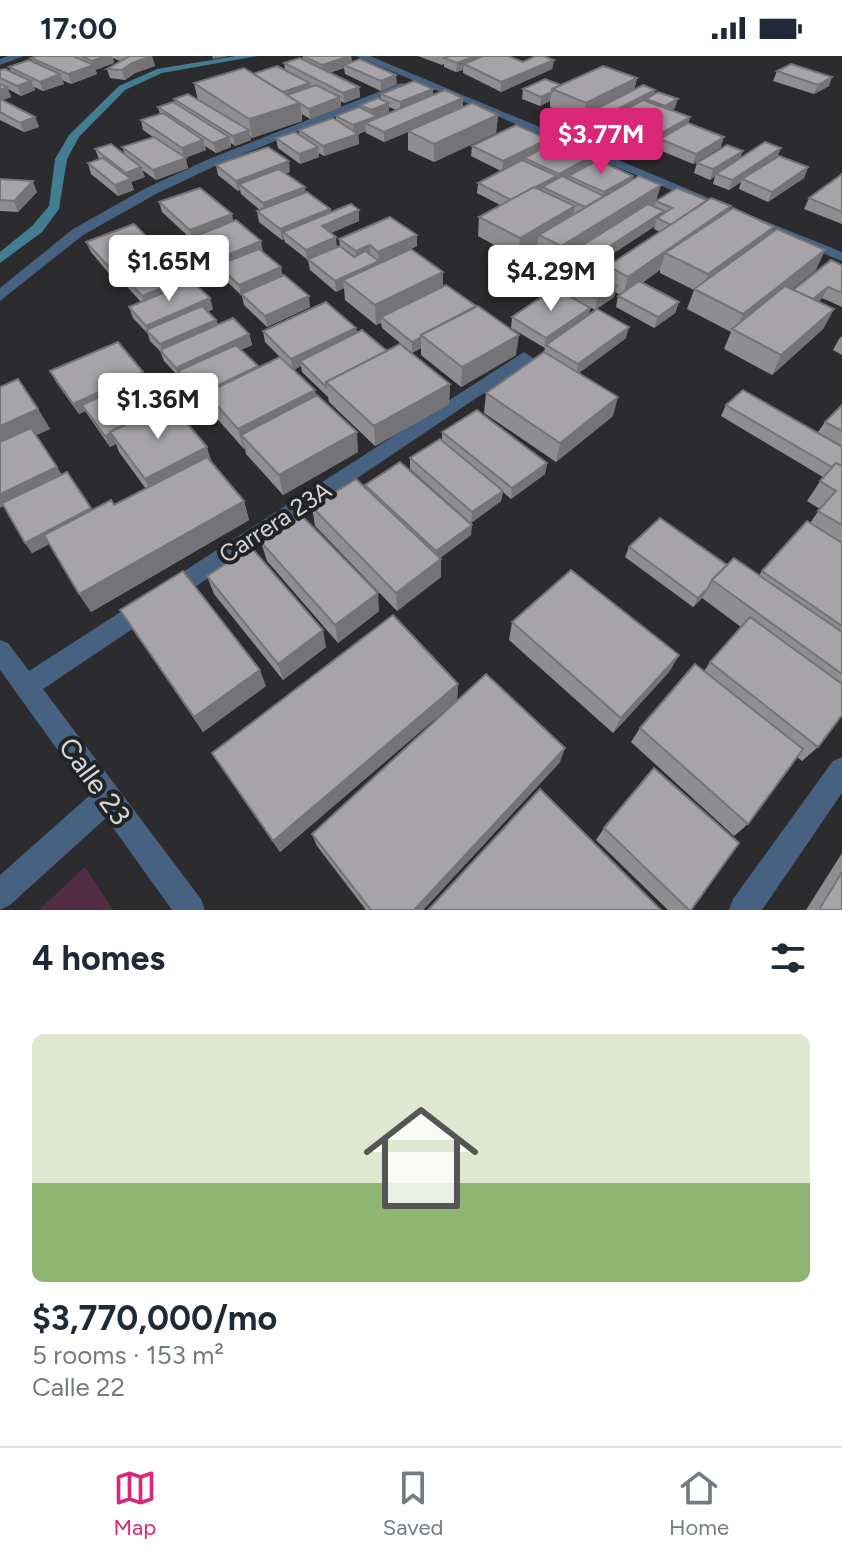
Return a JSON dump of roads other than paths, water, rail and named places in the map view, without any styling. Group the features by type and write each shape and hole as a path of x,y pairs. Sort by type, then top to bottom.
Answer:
{"street":[{"path":"0,62 19,56"},
{"path":"361,56 714,204"},
{"path":"0,296 78,232 151,191 213,162 418,80"},
{"path":"742,215 842,257"},
{"name":"Carrera 23A","path":"27,686 524,358"},
{"name":"Calle 23","path":"0,651 190,910"},
{"path":"744,910 842,770"},
{"path":"0,895 106,799"}],"waterway":[{"path":"0,259 37,229 55,206 61,159 74,135 122,88 160,71 253,56"}]}
